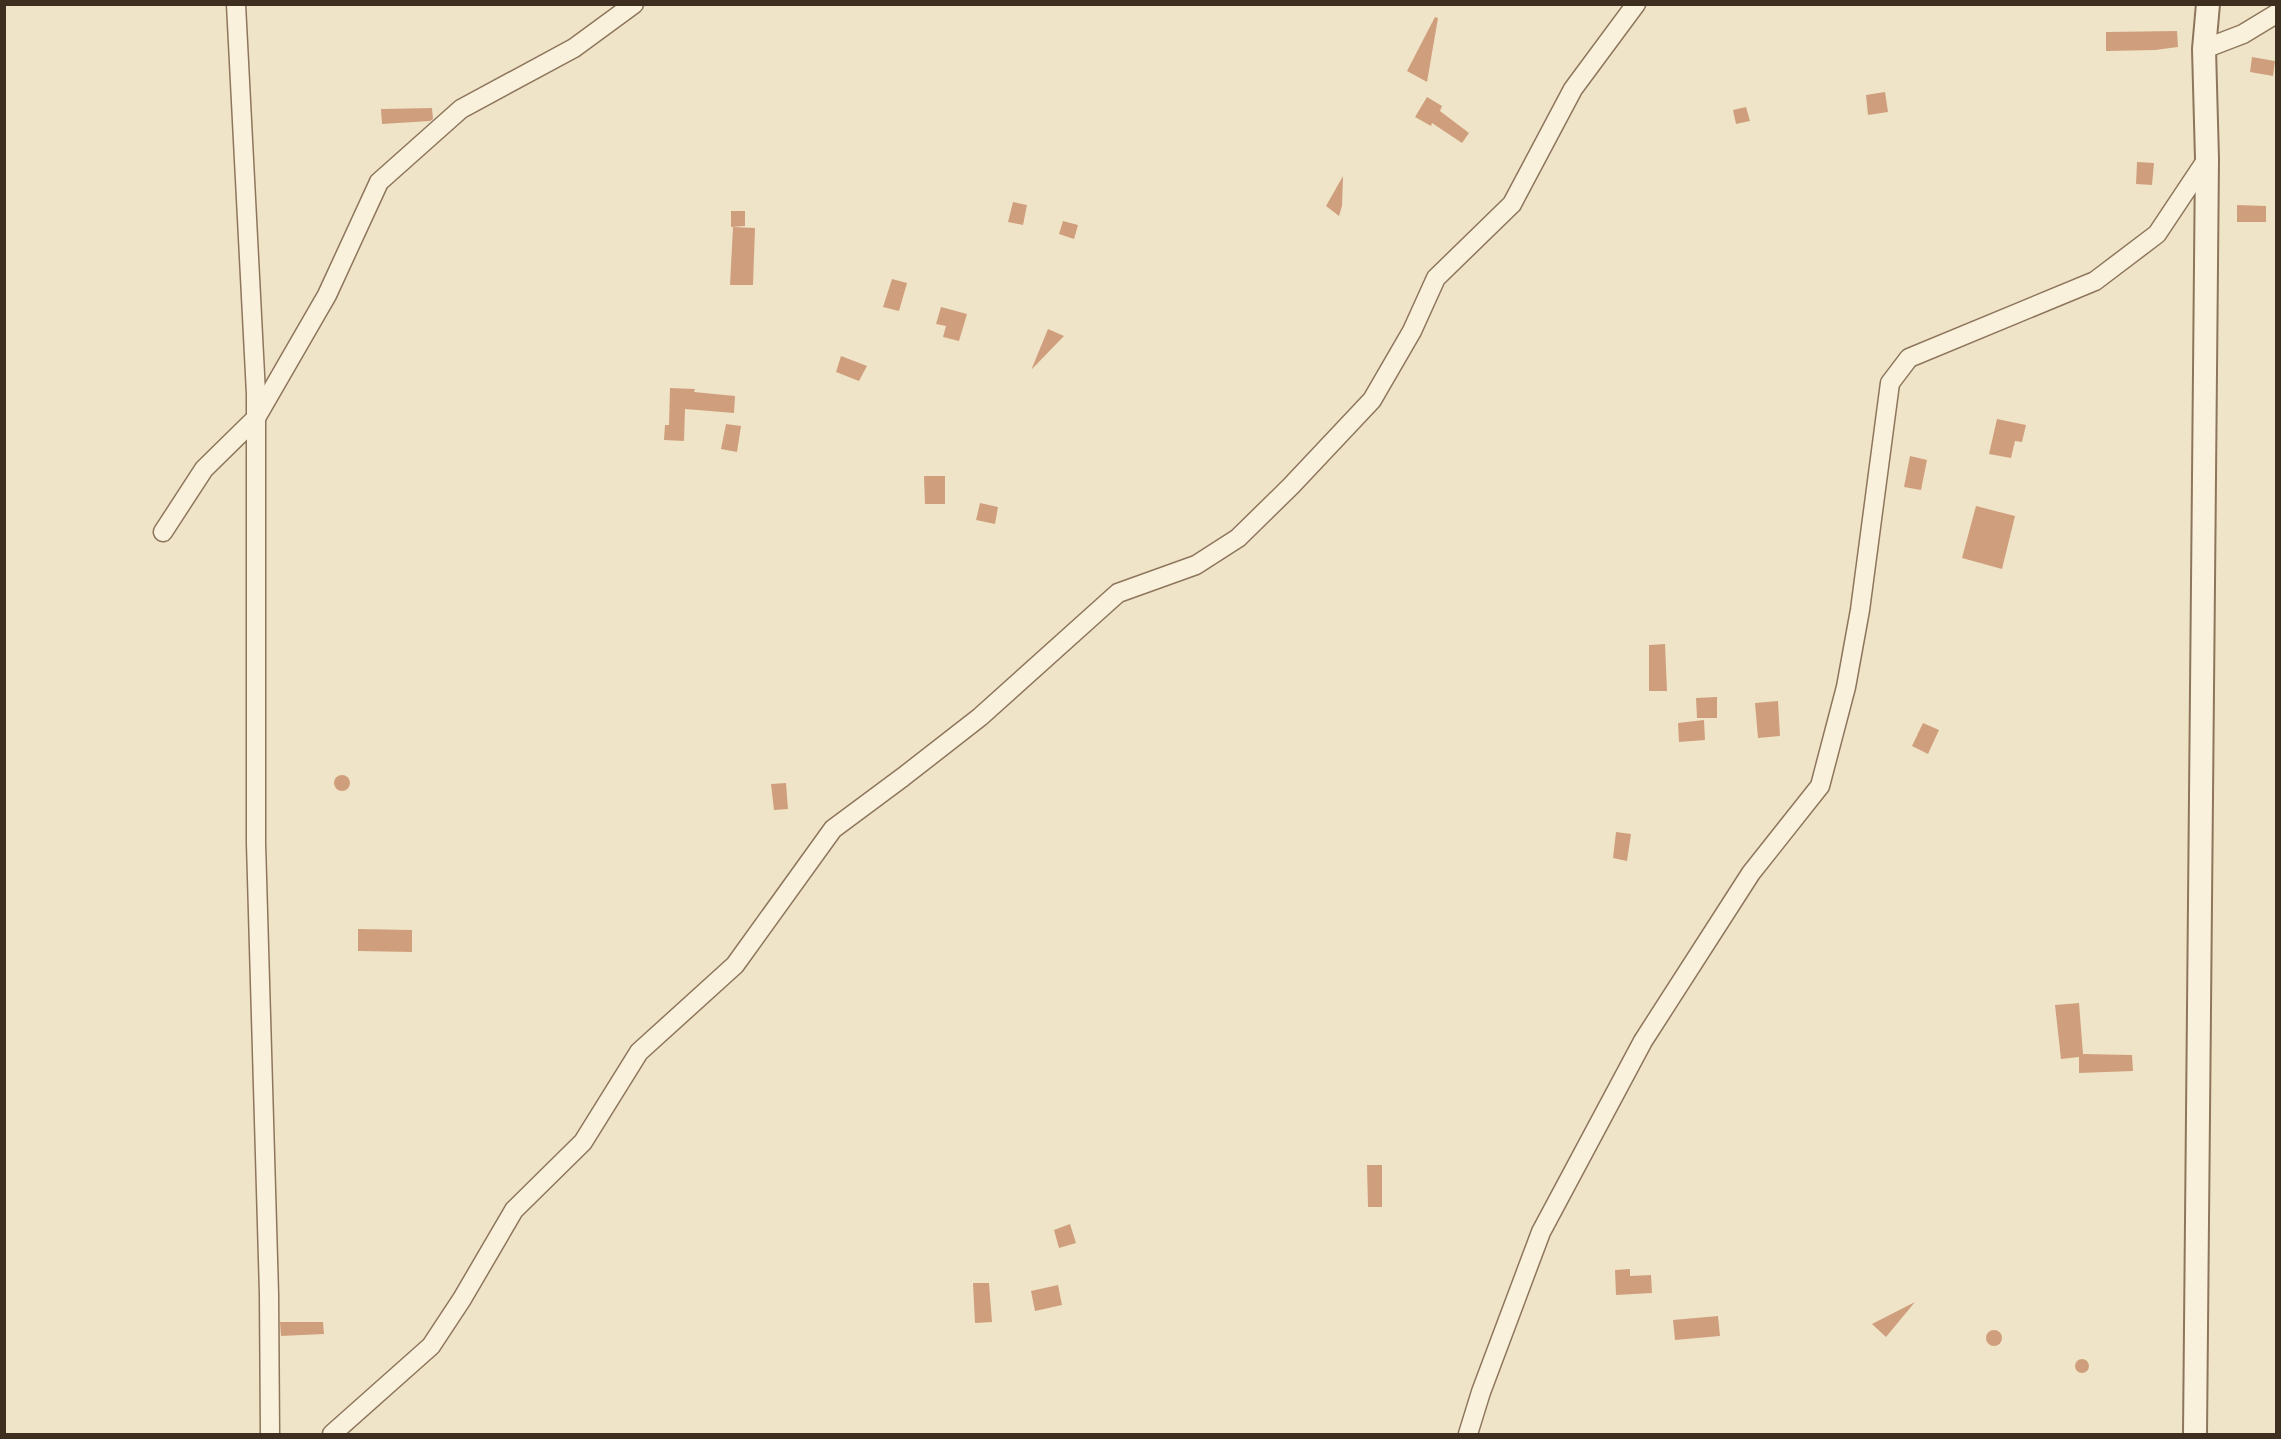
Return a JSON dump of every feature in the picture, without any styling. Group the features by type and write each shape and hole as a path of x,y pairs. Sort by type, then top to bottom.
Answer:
{"street":[{"path":"236,4 256,418 256,843 269,1294 270,1434"},
{"path":"163,532 204,469 256,418 327,295 379,182 461,109 574,48 634,4"},
{"path":"332,1434 431,1346 462,1299 514,1210 583,1142 639,1052 735,965 833,829 980,717 1118,593 1197,565 1238,538 1372,400 1412,331 1436,278 1512,204 1573,89 1636,4"},
{"path":"2196,1434 2207,159 2204,49 2208,4"},
{"path":"2204,49 2243,34 2277,14"},
{"path":"1468,1434 1541,1232 1643,1041 1751,873 1820,786 1846,687 1860,610 1890,383 1909,358 2095,282 2157,234 2207,159"}],"building":[{"path":"1435,17 1438,18 1427,82 1407,71"},
{"path":"2177,31 2178,47 2106,51 2106,32"},
{"path":"2252,57 2275,61 2273,76 2250,72"},
{"path":"1885,92 1888,112 1868,115 1866,95"},
{"path":"1427,97 1442,106 1440,111 1469,133 1462,143 1432,123 1431,126 1415,117"},
{"path":"1746,107 1750,121 1736,124 1733,110"},
{"path":"432,108 433,119 430,121 382,124 381,109"},
{"path":"2137,162 2154,163 2152,185 2136,184"},
{"path":"1343,176 1342,206 1339,216 1326,206"},
{"path":"1013,202 1027,205 1023,225 1008,222"},
{"path":"2237,205 2266,206 2266,222 2237,222"},
{"path":"731,211 745,211 745,226 731,227"},
{"path":"1063,221 1078,225 1074,239 1059,234"},
{"path":"733,227 755,228 753,285 730,285"},
{"path":"892,279 907,283 899,311 883,307"},
{"path":"941,307 967,314 959,341 943,337 946,326 936,324"},
{"path":"1048,329 1064,336 1032,369 1032,368"},
{"path":"841,356 867,366 859,381 836,372"},
{"path":"670,388 695,389 694,392 735,396 734,413 685,409 684,441 664,440 665,425 669,425"},
{"path":"1997,419 2026,425 2022,442 2015,441 2011,458 1989,454"},
{"path":"726,424 741,426 737,452 721,449"},
{"path":"1910,456 1927,460 1921,490 1904,487"},
{"path":"924,476 945,476 945,504 925,504"},
{"path":"980,503 998,507 995,524 976,520"},
{"path":"1976,506 2015,516 2002,569 1962,558"},
{"path":"1665,644 1667,691 1649,691 1649,645"},
{"path":"1717,697 1717,718 1697,718 1696,698"},
{"path":"1778,701 1780,736 1758,738 1755,703"},
{"path":"1704,720 1705,740 1679,742 1678,723"},
{"path":"1923,723 1939,730 1928,754 1912,746"},
{"path":"342,775 350,783 342,791 334,783"},
{"path":"786,783 788,809 774,810 771,784"},
{"path":"1616,832 1631,834 1627,861 1613,858"},
{"path":"358,929 412,930 412,952 358,951"},
{"path":"2079,1003 2083,1054 2132,1055 2133,1071 2079,1073 2079,1057 2061,1059 2055,1005"},
{"path":"1367,1165 1382,1165 1382,1207 1368,1207"},
{"path":"1070,1224 1076,1243 1059,1248 1054,1230"},
{"path":"1630,1269 1630,1276 1651,1275 1652,1293 1616,1295 1615,1270"},
{"path":"973,1283 989,1283 992,1322 975,1323"},
{"path":"1058,1285 1062,1305 1035,1311 1031,1291"},
{"path":"1915,1302 1886,1337 1872,1324"},
{"path":"1718,1316 1720,1336 1675,1340 1673,1320"},
{"path":"280,1322 323,1322 324,1334 281,1336"},
{"path":"1994,1330 2002,1338 1994,1346 1986,1338"},
{"path":"2079,1359 2085,1359 2089,1366 2085,1373 2079,1373 2075,1369 2075,1363"}]}
